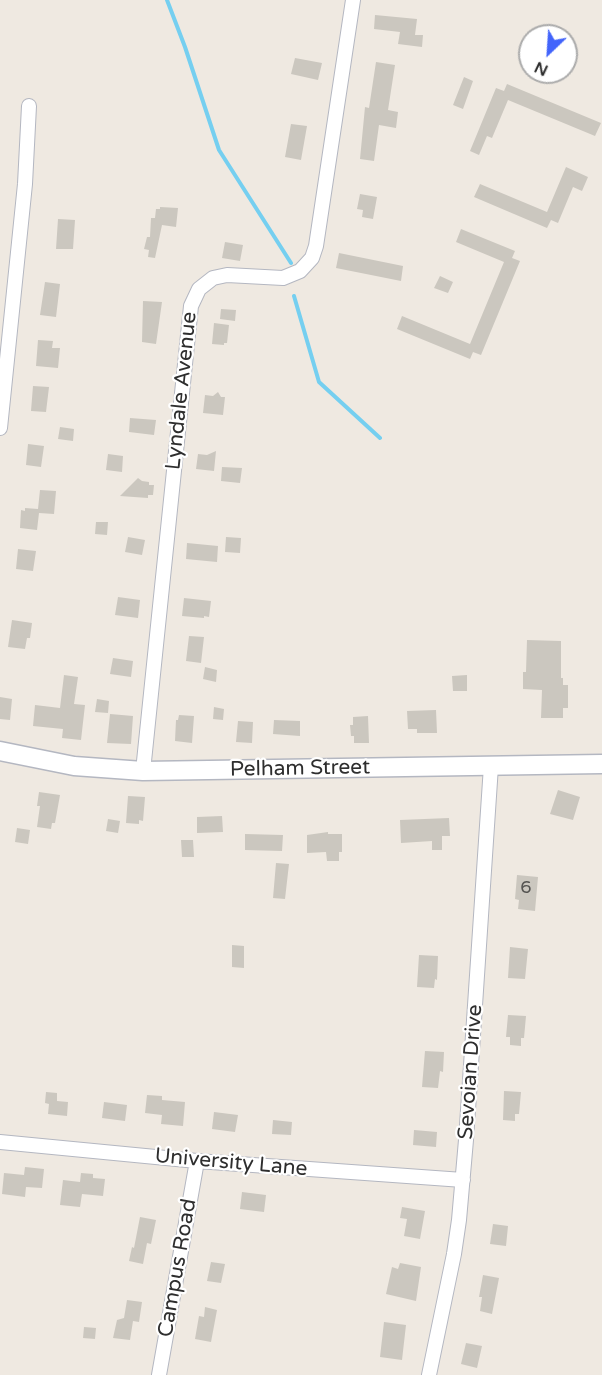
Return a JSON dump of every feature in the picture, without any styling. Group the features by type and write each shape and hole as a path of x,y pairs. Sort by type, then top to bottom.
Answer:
{"street":[{"name":"Lyndale Avenue","path":"143,771 191,306 200,289 213,278 227,275 283,278 300,271 312,258 316,246 353,0"},
{"path":"0,428 25,184 29,106"},
{"name":"Pelham Street","path":"0,751 74,766 143,771 602,764"},
{"name":"Sevoian Drive","path":"429,1375 454,1254 463,1180 491,766"},
{"name":"University Lane","path":"0,1142 197,1161 463,1180"},
{"name":"Campus Road","path":"159,1375 197,1161"}],"building":[{"path":"375,15 417,19 415,35 423,35 422,47 398,44 400,32 374,29"},
{"path":"295,58 322,63 318,80 291,74"},
{"path":"376,62 395,65 388,110 398,112 396,128 379,125 374,161 360,159 365,107 369,108"},
{"path":"464,77 473,81 463,109 453,105"},
{"path":"507,84 601,123 595,136 508,100 492,138 487,136 479,155 470,151 496,88 504,91"},
{"path":"291,124 307,126 301,160 285,157"},
{"path":"566,167 588,177 582,191 573,187 558,223 551,220 547,228 474,197 480,184 547,212"},
{"path":"360,194 377,197 373,219 362,217 363,210 357,209"},
{"path":"160,207 178,208 176,227 162,225 155,258 148,257 149,250 144,249 147,237 150,237 151,218 155,218 156,209"},
{"path":"58,219 75,220 73,249 56,249"},
{"path":"461,229 515,251 512,258 520,261 481,355 473,352 470,359 397,329 402,316 470,344 504,262 456,242"},
{"path":"225,242 243,245 240,261 222,258"},
{"path":"339,253 403,266 401,281 336,268"},
{"path":"440,276 453,282 448,293 434,288"},
{"path":"45,282 60,284 56,317 40,315"},
{"path":"143,301 162,302 156,344 142,342"},
{"path":"221,309 236,310 235,321 220,319"},
{"path":"214,323 229,325 227,343 224,345 212,344"},
{"path":"38,340 53,341 52,348 60,348 58,368 36,366"},
{"path":"33,386 49,387 46,412 31,411"},
{"path":"218,392 221,397 225,397 223,415 203,413 205,395 213,396"},
{"path":"130,418 156,420 154,435 129,432"},
{"path":"60,427 74,429 73,441 58,439"},
{"path":"28,444 44,446 41,467 26,465"},
{"path":"216,451 214,471 196,469 198,454 207,455"},
{"path":"108,454 123,456 122,472 106,470"},
{"path":"222,467 242,468 240,483 221,481"},
{"path":"138,478 149,482 149,485 154,485 153,495 148,495 148,498 120,496"},
{"path":"40,490 56,491 54,514 39,513 37,530 20,528 21,510 38,509"},
{"path":"96,522 108,522 107,535 95,534"},
{"path":"128,537 145,540 142,555 125,552"},
{"path":"226,537 241,538 240,553 225,552"},
{"path":"187,543 218,546 217,562 186,559"},
{"path":"18,549 36,551 33,571 16,569"},
{"path":"118,597 140,600 138,618 115,615"},
{"path":"184,598 211,601 209,617 182,616"},
{"path":"12,620 32,623 30,638 27,638 25,649 8,647"},
{"path":"189,636 204,637 201,663 186,661"},
{"path":"527,640 561,641 561,678 563,678 563,685 568,685 568,708 563,708 563,718 541,718 542,690 523,689"},
{"path":"113,658 133,661 131,677 110,674"},
{"path":"205,667 217,670 216,682 203,679"},
{"path":"64,675 78,677 74,704 85,705 81,740 62,738 63,729 33,726 35,705 60,708"},
{"path":"467,675 467,691 453,691 452,676"},
{"path":"0,697 12,699 10,720 0,719"},
{"path":"97,699 109,701 108,713 95,712"},
{"path":"214,707 224,709 223,720 213,719"},
{"path":"436,710 437,733 417,733 417,729 408,729 407,711"},
{"path":"110,714 133,716 131,744 107,743"},
{"path":"179,715 194,716 192,743 175,741 176,720"},
{"path":"368,716 369,743 354,743 350,725 353,725 353,717"},
{"path":"274,720 300,721 300,736 273,734"},
{"path":"238,721 253,722 252,743 236,742"},
{"path":"558,790 580,797 573,820 550,814"},
{"path":"39,792 60,795 55,823 52,823 51,829 37,827"},
{"path":"128,796 145,797 143,821 139,820 139,824 126,823"},
{"path":"222,816 223,832 197,833 197,817"},
{"path":"449,818 450,836 442,836 442,850 432,850 432,841 401,843 400,820"},
{"path":"108,819 120,821 118,833 106,831"},
{"path":"17,828 30,830 28,844 15,842"},
{"path":"328,832 328,834 342,834 342,852 339,852 339,861 327,861 326,852 307,853 307,835"},
{"path":"245,834 283,835 282,851 245,850"},
{"path":"181,840 193,840 194,857 182,857"},
{"path":"276,863 289,864 285,899 273,898"},
{"path":"517,875 538,877 535,911 518,909 519,900 515,899"},
{"path":"232,945 244,946 244,968 232,967"},
{"path":"510,947 528,949 525,979 508,978"},
{"path":"419,955 438,956 437,980 435,979 434,988 417,987"},
{"path":"508,1015 526,1016 521,1046 510,1045 510,1037 506,1037"},
{"path":"425,1051 444,1052 443,1072 440,1071 438,1088 422,1087"},
{"path":"504,1091 521,1092 519,1114 515,1114 515,1121 503,1120"},
{"path":"46,1092 57,1093 57,1101 68,1102 67,1116 48,1114 49,1104 45,1103"},
{"path":"147,1095 162,1096 162,1100 185,1102 183,1126 161,1124 162,1115 145,1113"},
{"path":"104,1102 127,1105 125,1121 102,1118"},
{"path":"214,1112 238,1115 235,1132 212,1129"},
{"path":"273,1120 292,1122 291,1135 272,1134"},
{"path":"414,1130 437,1132 436,1147 413,1145"},
{"path":"25,1167 44,1169 42,1188 26,1187 25,1197 2,1194 4,1173 24,1175"},
{"path":"81,1173 93,1174 93,1178 105,1179 103,1196 82,1194 80,1207 60,1205 63,1180 80,1182"},
{"path":"242,1192 266,1195 264,1212 240,1209"},
{"path":"402,1207 425,1211 420,1239 404,1236 407,1219 400,1218"},
{"path":"140,1217 156,1220 151,1244 147,1243 143,1264 129,1261"},
{"path":"493,1224 508,1226 506,1246 490,1244"},
{"path":"211,1262 225,1264 221,1283 207,1281"},
{"path":"400,1263 421,1267 416,1301 386,1294 392,1267 398,1269"},
{"path":"483,1275 499,1278 492,1314 480,1311 482,1297 479,1297"},
{"path":"127,1300 142,1302 139,1322 133,1321 130,1340 113,1338 117,1320 124,1318"},
{"path":"205,1307 217,1310 211,1342 195,1339 199,1316 204,1317"},
{"path":"384,1322 406,1325 402,1360 380,1357"},
{"path":"84,1327 96,1328 95,1339 83,1338"},
{"path":"466,1343 482,1346 477,1368 461,1364"}],"waterway":[{"path":"167,0 219,150 291,263"},
{"path":"294,296 319,382 380,438"}]}
